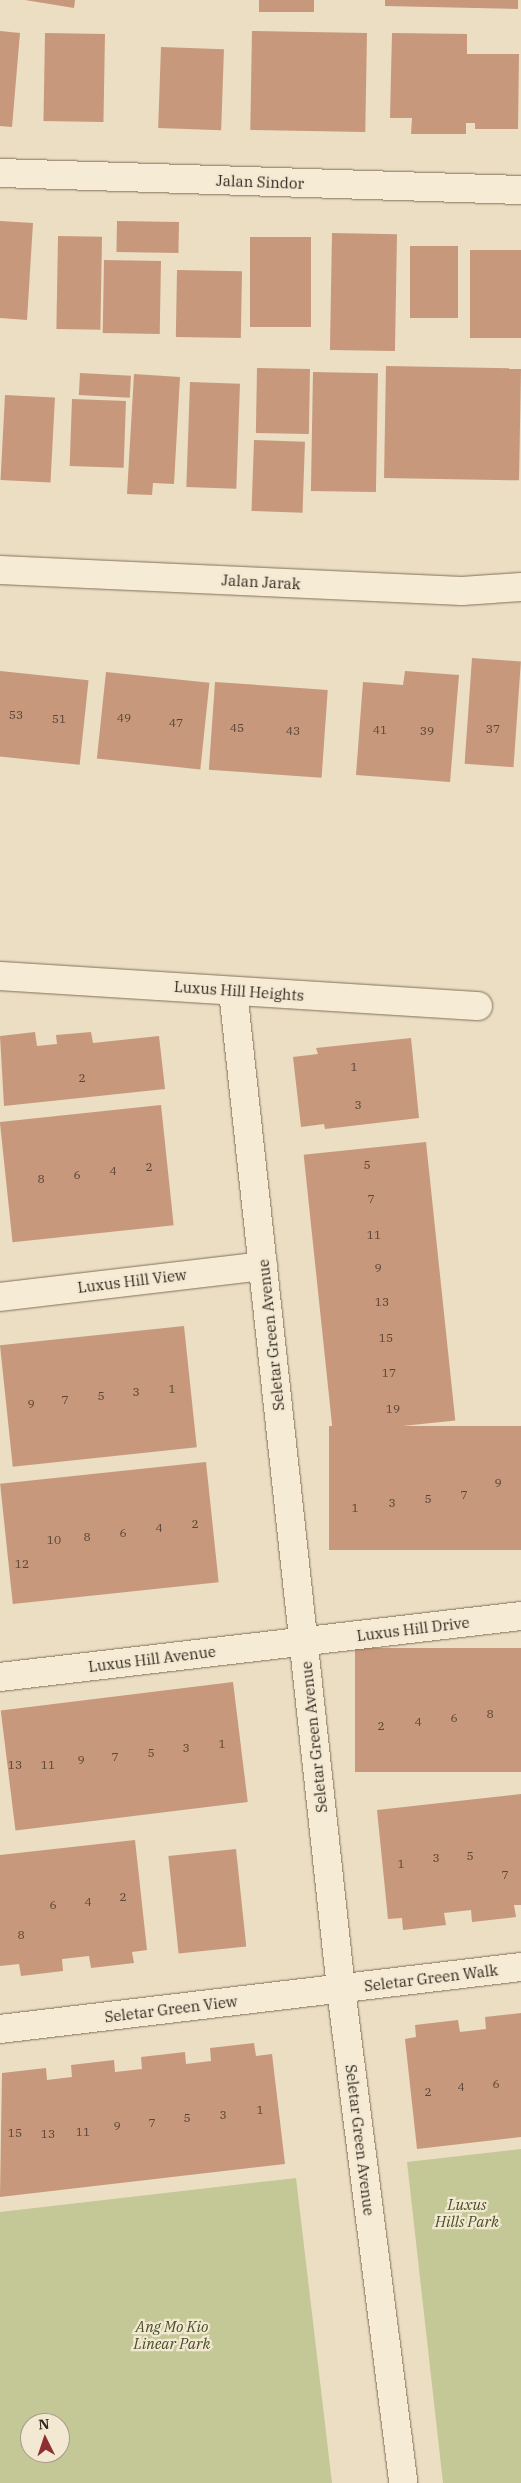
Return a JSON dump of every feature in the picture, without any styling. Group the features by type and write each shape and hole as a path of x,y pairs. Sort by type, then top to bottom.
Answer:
{"street":[{"name":"Jalan Sindor","path":"0,173 521,190"},
{"name":"Jalan Jarak","path":"0,570 462,591 521,587"},
{"name":"Luxus Hill Heights","path":"0,976 478,1006"},
{"name":"Seletar Green Avenue","path":"232,991 264,1266 341,1989 403,2483"},
{"name":"Luxus Hill View","path":"0,1297 264,1266"},
{"name":"Luxus Hill Drive","path":"304,1642 521,1616"},
{"name":"Luxus Hill Avenue","path":"0,1677 304,1642"},
{"name":"Seletar Green Walk","path":"341,1989 521,1968"},
{"name":"Seletar Green View","path":"0,2029 341,1989"}],"green space":[{"name":"Luxus Hills Park","path":"521,2149 521,2483 443,2483 407,2162"},
{"name":"Ang Mo Kio Linear Park","path":"296,2178 332,2483 0,2483 0,2212"}],"building":[{"path":"25,0 75,0 74,8"},
{"path":"259,0 314,0 314,12 259,12"},
{"path":"385,0 518,0 518,9 385,6"},
{"path":"0,31 20,33 12,127 0,126"},
{"path":"252,31 367,33 365,132 250,130"},
{"path":"45,33 105,34 103,122 43,121"},
{"path":"392,33 467,34 467,54 519,54 518,129 475,129 475,123 466,123 466,134 411,134 412,118 390,118"},
{"path":"161,47 224,49 221,130 158,128"},
{"path":"0,221 33,223 27,320 0,318"},
{"path":"117,221 179,222 178,253 116,252"},
{"path":"332,233 397,234 395,351 330,350"},
{"path":"58,236 102,237 100,330 56,329"},
{"path":"250,237 311,237 311,327 250,327"},
{"path":"410,246 458,246 458,318 410,318"},
{"path":"470,250 521,250 521,338 470,338"},
{"path":"104,260 161,261 160,334 103,333"},
{"path":"177,270 242,271 241,338 176,337"},
{"path":"386,366 521,368 519,480 384,478"},
{"path":"257,368 310,369 309,434 256,433"},
{"path":"313,372 378,373 376,492 311,491"},
{"path":"80,373 131,376 130,398 79,395"},
{"path":"134,374 180,377 174,484 153,483 152,495 127,494"},
{"path":"190,382 240,384 236,489 186,487"},
{"path":"5,395 55,398 50,483 1,480"},
{"path":"72,399 126,401 124,468 70,466"},
{"path":"254,440 305,442 302,513 252,511"},
{"path":"472,658 521,661 513,767 465,764"},
{"path":"0,671 89,680 80,765 0,756"},
{"path":"405,671 459,675 450,782 356,775 363,682 403,685"},
{"path":"106,672 209,683 200,769 97,759"},
{"path":"215,682 328,690 322,778 209,770"},
{"path":"35,1032 37,1046 57,1044 56,1035 91,1032 93,1043 159,1036 165,1089 4,1106 0,1036"},
{"path":"411,1038 419,1118 325,1129 324,1124 301,1127 293,1057 318,1054 316,1048"},
{"path":"161,1105 174,1225 13,1242 0,1122"},
{"path":"426,1142 455,1420 333,1433 304,1155"},
{"path":"184,1326 197,1447 13,1467 0,1345"},
{"path":"329,1426 521,1426 521,1550 329,1550"},
{"path":"206,1462 219,1582 13,1604 0,1484"},
{"path":"355,1648 521,1648 521,1772 355,1772"},
{"path":"233,1682 248,1802 15,1831 1,1711"},
{"path":"521,1794 521,1905 514,1905 516,1917 472,1922 471,1910 444,1913 446,1925 403,1930 402,1918 388,1919 377,1810"},
{"path":"135,1840 147,1950 132,1952 134,1963 91,1968 89,1956 62,1959 63,1971 21,1976 19,1964 0,1966 0,1855"},
{"path":"236,1849 246,1946 179,1954 168,1856"},
{"path":"521,2013 521,2137 417,2149 405,2039 416,2037 415,2025 458,2020 460,2032 486,2029 485,2017"},
{"path":"254,2043 256,2056 272,2054 285,2164 0,2197 2,2073 46,2068 47,2080 72,2077 71,2065 114,2060 115,2072 142,2069 141,2057 185,2052 186,2064 211,2061 210,2048"}]}
